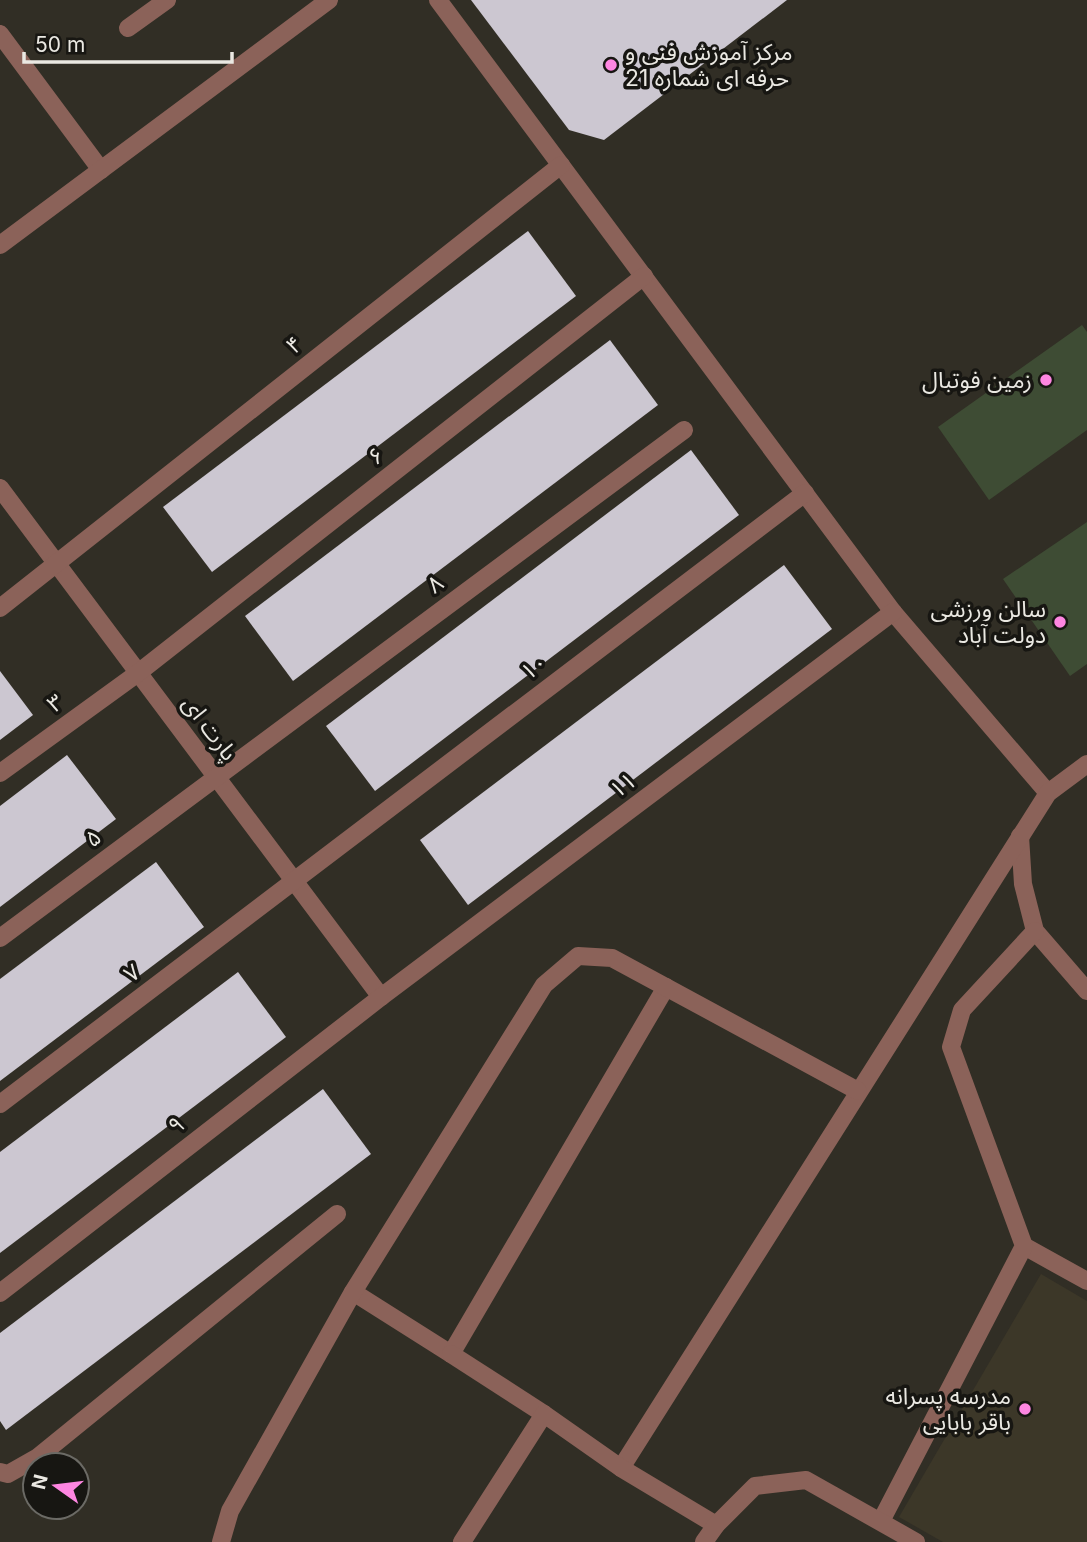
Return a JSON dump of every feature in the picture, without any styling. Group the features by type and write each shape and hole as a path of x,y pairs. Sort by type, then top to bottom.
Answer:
{"street":[{"path":"128,28 166,0"},
{"path":"0,244 329,0"},
{"path":"438,0 893,612 1048,793"},
{"path":"0,34 101,170"},
{"name":"۴","path":"0,608 561,165"},
{"name":"۶","path":"138,673 643,276"},
{"name":"۸","path":"216,778 684,430"},
{"name":"پارت ای","path":"0,488 381,997"},
{"name":"۱۰","path":"293,880 805,493"},
{"name":"۱۱","path":"381,997 893,612"},
{"name":"۳","path":"0,773 138,673"},
{"path":"621,1468 1048,793 1087,764"},
{"name":"۵","path":"0,938 216,778"},
{"path":"1020,836 1023,884 1035,931 1087,991"},
{"name":"۷","path":"0,1104 293,880"},
{"path":"1035,931 962,1010 951,1047 1024,1247 1087,1281"},
{"path":"220,1542 230,1511 353,1293 544,985 578,956 612,958 858,1091"},
{"path":"451,1354 666,987"},
{"name":"۹","path":"0,1293 381,997"},
{"path":"0,1472 8,1474 37,1457 337,1214"},
{"path":"881,1521 1024,1247"},
{"path":"353,1293 544,1414 621,1468 716,1525"},
{"path":"462,1542 544,1414"},
{"path":"704,1542 716,1525 755,1486 806,1480 916,1542"}],"shaded area":[{"name":"مدرسه پسرانه باقر بابایی","path":"1041,1274 1087,1301 1087,1542 943,1542 899,1517"}],"green space":[{"name":"زمین فوتبال","path":"1082,325 1087,332 1087,430 989,500 938,427"},
{"name":"سالن ورزشی دولت آباد","path":"1087,522 1087,664 1070,676 1003,579"}],"building":[{"name":"مرکز آموزش فنی و حرفه ای شماره 21","path":"471,0 787,0 604,140 569,130"},
{"path":"528,231 576,296 212,572 163,507"},
{"path":"610,340 658,405 293,681 245,616"},
{"path":"691,450 739,515 375,791 326,726"},
{"path":"784,565 832,629 468,905 420,840"},
{"path":"0,671 33,715 0,740"},
{"path":"67,755 116,819 0,907 0,806"},
{"path":"156,862 204,927 0,1081 0,979"},
{"path":"238,972 286,1037 0,1253 0,1152"},
{"path":"323,1089 371,1154 6,1430 0,1421 0,1333"}],"place":[{"name":"مرکز آموزش فنی و حرفه ای شماره 21","path":"611,65"},
{"name":"زمین فوتبال","path":"1046,380"},
{"name":"سالن ورزشی دولت آباد","path":"1060,622"},
{"name":"مدرسه پسرانه باقر بابایی","path":"1025,1409"}]}
